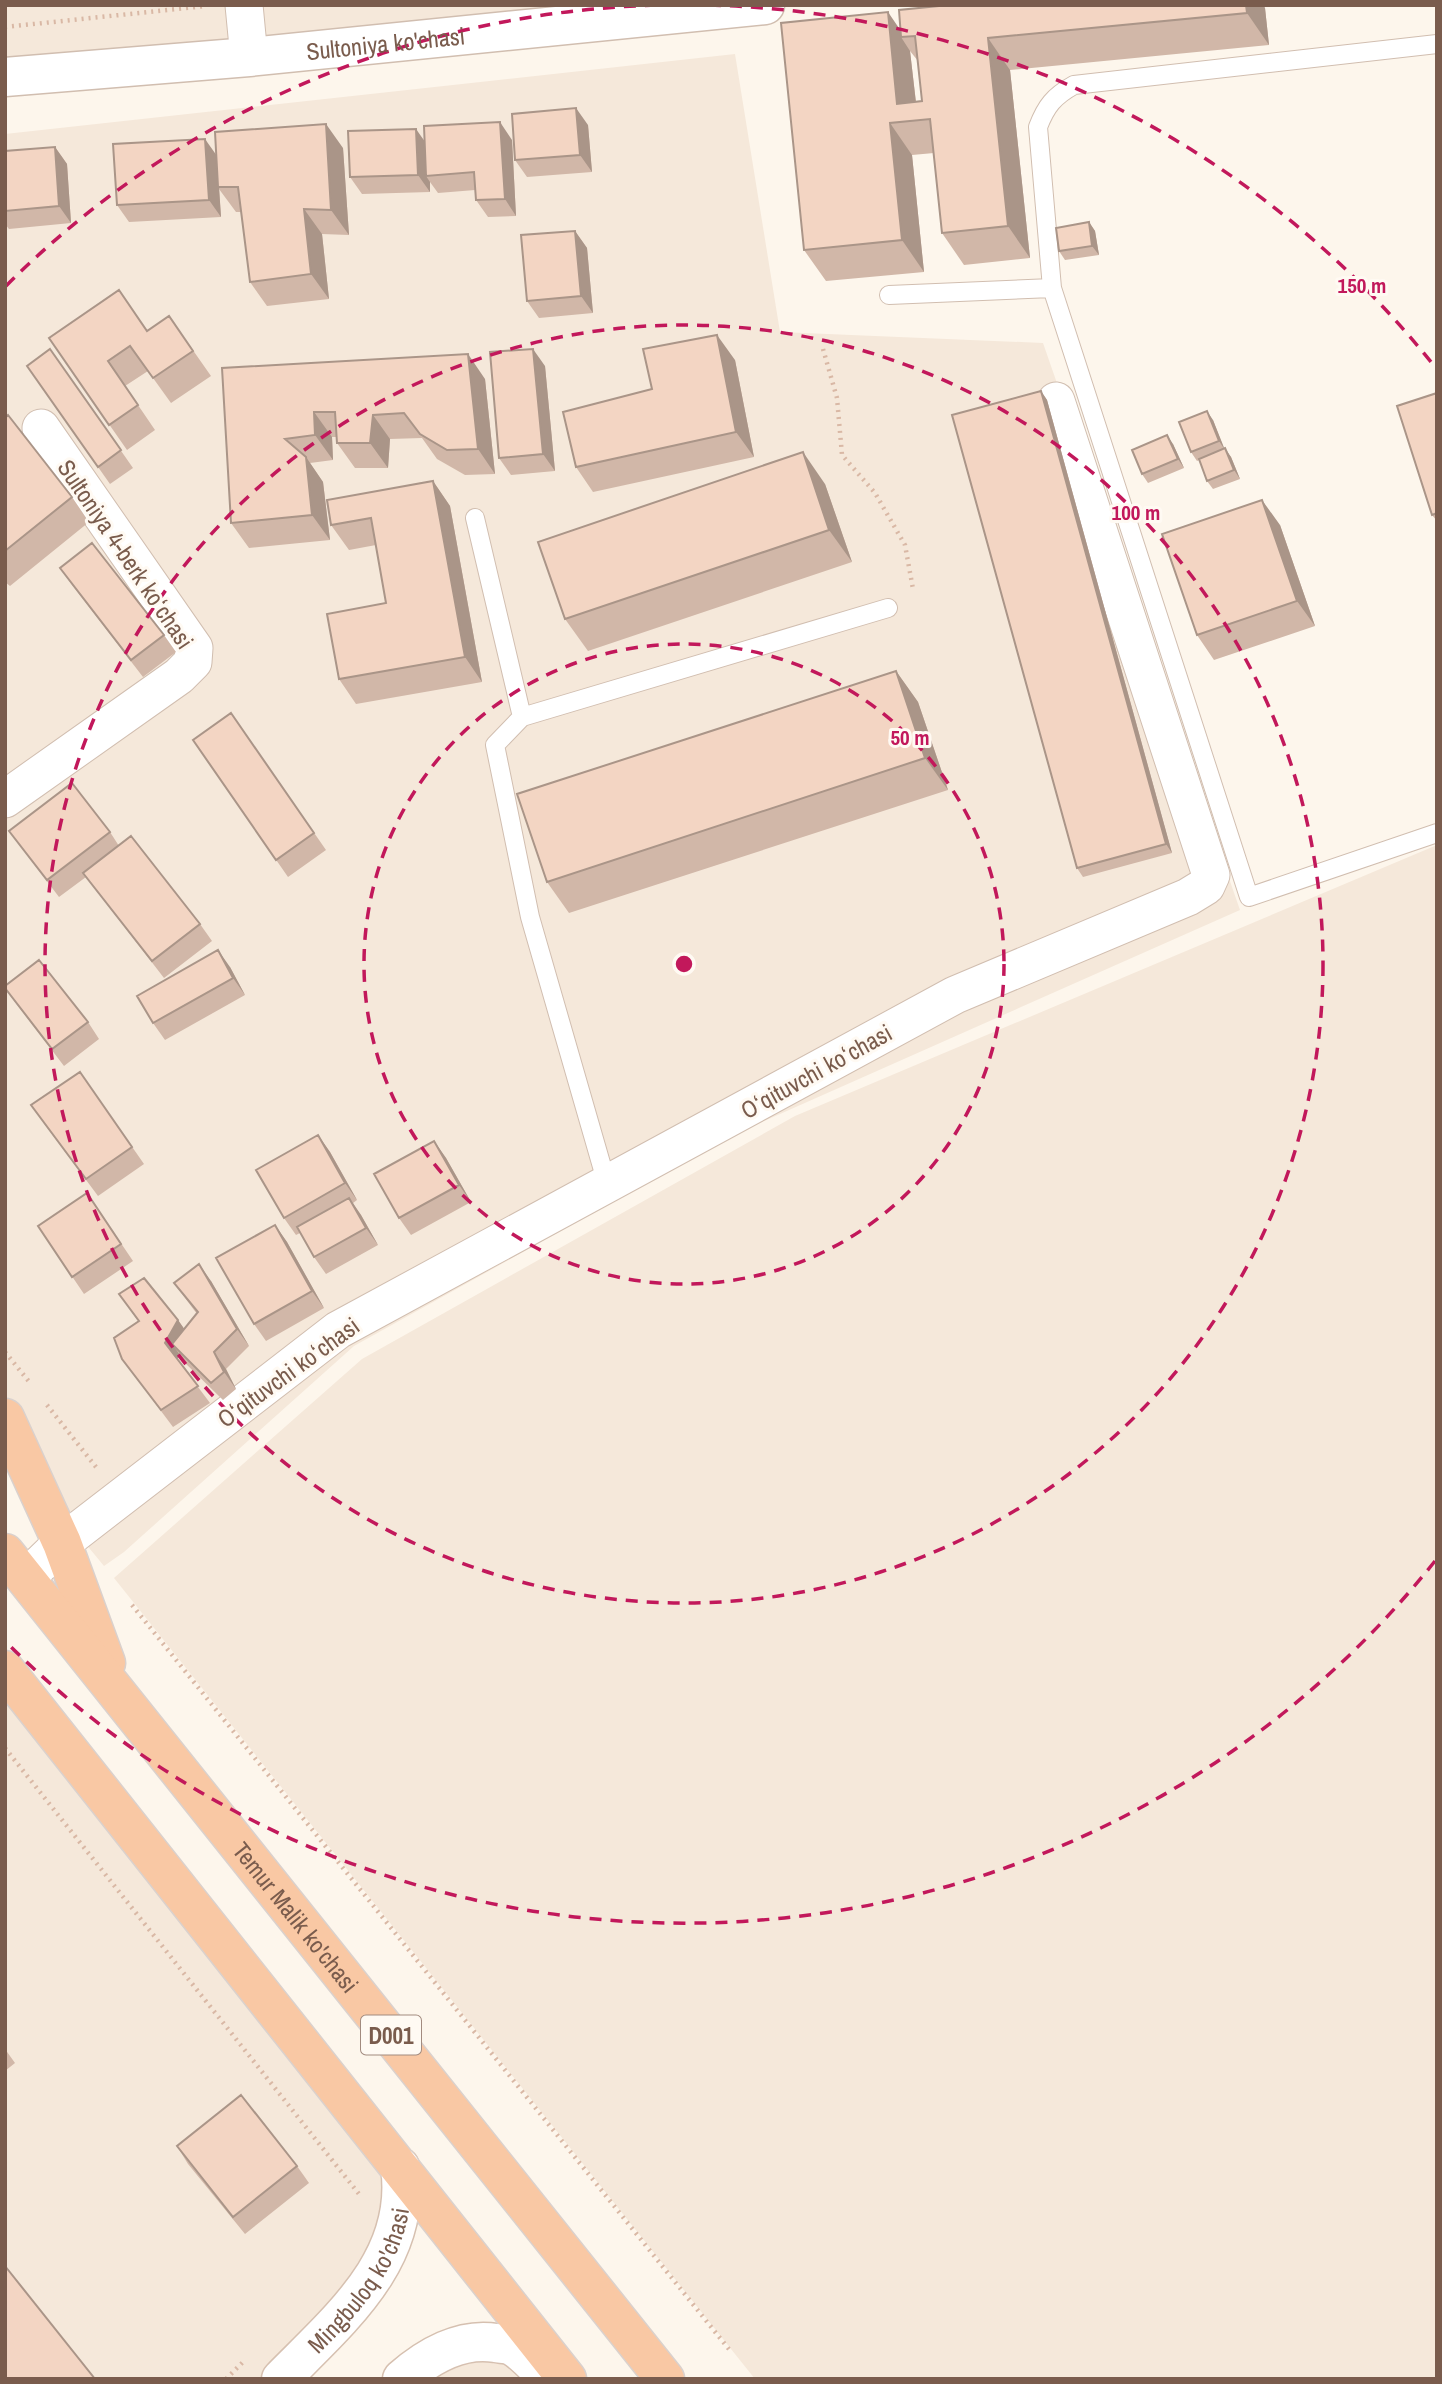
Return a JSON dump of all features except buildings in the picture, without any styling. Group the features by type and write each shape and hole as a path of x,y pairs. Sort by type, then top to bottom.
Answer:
{"highway":[{"path":"5,1418 76,1532 116,1691"},
{"name":"Temur Malik ko'chasi","path":"15,1566 666,2379"},
{"path":"5,1670 567,2379"}],"street":[{"path":"244,5 249,57"},
{"name":"Sultoniya ko'chasi","path":"5,77 249,57 765,5"},
{"name":"Oʻqituvchi koʻchasi","path":"15,1566 76,1532 338,1330 955,995 1188,897 1206,886 1211,875 1056,401"},
{"name":"Sultoniya 4-berk koʻchasi","path":"5,799 179,676 193,662 194,648 41,428"},
{"name":"Mingbuloq ko'chasi","path":"281,2379 345,2313 381,2265 394,2239 400,2213 400,2167"},
{"path":"402,2379 446,2350 463,2344 486,2341 511,2345 549,2379"}],"lane":[{"path":"1437,44 1074,85 1059,94 1045,108 1038,127 1052,288 1248,897 1437,833"},
{"path":"889,295 1052,288"},
{"path":"475,518 522,717"},
{"path":"607,1184 530,917 495,745 522,717 888,608"}],"path":[{"path":"5,27 216,5"},
{"path":"823,349 837,398 842,455 875,493 905,545 915,599 888,608"},
{"path":"5,1352 97,1468 76,1532"},
{"path":"129,1602 732,2353"},
{"path":"5,1748 359,2194"},
{"path":"226,2379 244,2360"}],"shaded area":[{"path":"5,5 765,5 5,77"},
{"path":"735,54 780,332 1043,343 1240,910 737,1133 354,1346 124,1552 104,1566 5,1446 5,134"},
{"path":"1437,845 1437,2379 755,2379 114,1578 362,1359 795,1116"},
{"path":"5,1670 400,2167 359,2274 263,2379 5,2379"},
{"path":"463,2344 549,2379 402,2379"}]}
